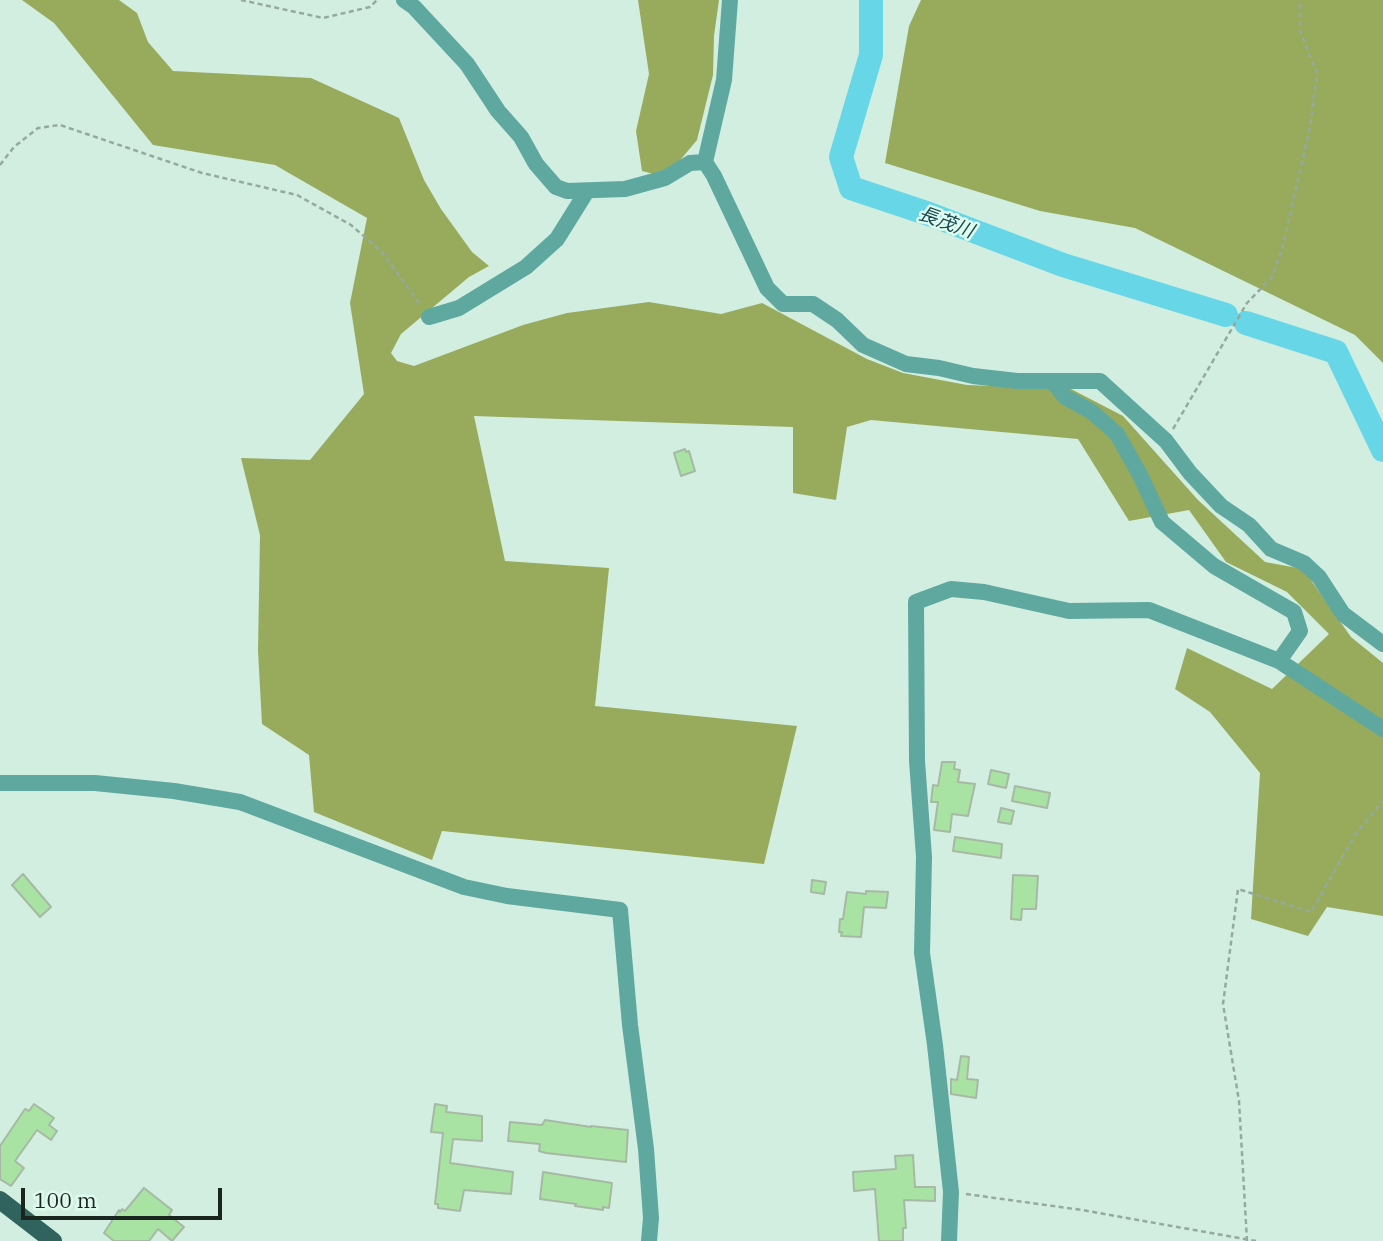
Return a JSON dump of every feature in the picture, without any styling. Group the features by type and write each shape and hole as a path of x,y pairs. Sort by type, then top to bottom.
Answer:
{"main road":[{"path":"0,1200 53,1241"}],"street":[{"path":"404,0 467,64 498,111 521,137 548,180 566,191 625,189 665,178 690,163 705,162"},
{"path":"730,0 724,80 705,162 766,288 783,304 813,304 837,320 863,345 906,364 984,378 1100,382 1166,441 1190,473 1221,506 1249,525 1271,549 1304,563 1319,578 1343,614 1383,644"},
{"path":"429,317 458,308 526,267 557,239 587,191"},
{"path":"1054,382 1065,397 1092,412 1117,433 1162,522 1214,566 1294,612 1300,631 1279,661"},
{"path":"949,1241 951,1192 922,953 924,857 917,761 916,602 951,589 984,592 1069,611 1149,610 1279,661 1383,729"},
{"path":"0,783 95,783 174,791 240,802 464,887 507,896 620,910 630,1025 646,1149 651,1218 649,1241"}],"path":[{"path":"241,0 323,18 370,6 377,0"},
{"path":"1166,441 1247,303 1272,276 1282,249 1310,128 1317,73 1300,31 1300,0"},
{"path":"0,165 14,147 38,128 60,125 202,173 297,195 351,225 382,252 429,317"},
{"path":"1247,1240 1239,1101 1223,1004 1238,889 1311,912 1357,832 1383,802"},
{"path":"951,1192 1082,1210 1256,1241"}],"green space":[{"path":"22,0 119,0 137,13 148,42 173,71 311,78 399,118 424,180 441,209 472,252 489,266 469,277 401,334 391,353 397,361 414,366 523,325 567,313 649,302 721,314 762,303 867,359 903,373 967,385 1071,389 1123,416 1198,500 1265,562 1303,569 1351,637 1383,663 1383,916 1327,907 1308,936 1251,919 1260,773 1210,712 1175,689 1187,648 1272,689 1329,634 1287,592 1226,562 1189,510 1129,521 1078,439 871,420 847,427 836,500 793,493 793,427 474,416 505,561 609,568 595,706 797,726 764,864 442,831 432,860 314,812 309,755 262,724 258,651 260,535 241,458 310,460 364,394 350,303 367,218 275,165 153,145 54,23"},
{"path":"638,0 719,0 714,36 713,75 697,140 666,177 642,171 636,131 649,74"},
{"path":"921,0 1383,0 1383,363 1355,335 1135,228 1040,211 885,163 909,26"}],"building":[{"path":"685,449 686,452 689,451 695,471 681,476 674,453"},
{"path":"942,762 955,762 954,769 960,770 958,782 975,784 968,816 952,814 950,832 934,830 938,802 931,802 933,785 938,786"},
{"path":"991,770 1009,774 1006,788 988,784"},
{"path":"1015,786 1050,793 1047,808 1012,801"},
{"path":"1001,808 1014,811 1011,824 998,822"},
{"path":"955,837 1002,844 1001,858 953,851"},
{"path":"23,874 51,907 40,917 12,885"},
{"path":"1013,875 1038,876 1036,909 1022,909 1021,920 1011,919"},
{"path":"812,880 826,882 824,894 811,892"},
{"path":"866,891 888,892 886,908 864,907 861,937 841,936 840,919 843,919 847,892 866,894"},
{"path":"961,1056 969,1057 967,1079 978,1080 976,1098 951,1094 951,1079 957,1080"},
{"path":"34,1104 54,1118 49,1125 57,1131 51,1140 37,1130 15,1161 24,1168 11,1186 0,1179 0,1146 25,1109 29,1111"},
{"path":"435,1104 447,1106 446,1112 482,1116 482,1141 453,1139 450,1163 513,1172 511,1194 464,1190 460,1211 438,1208 438,1204 435,1204 443,1133 431,1132"},
{"path":"545,1120 628,1130 626,1162 546,1153 539,1151 540,1144 508,1141 510,1122 542,1125"},
{"path":"913,1155 915,1187 935,1187 935,1201 904,1200 906,1228 903,1228 903,1241 879,1241 875,1189 854,1191 853,1172 896,1169 895,1156"},
{"path":"543,1172 612,1183 609,1208 603,1207 603,1210 540,1199"},
{"path":"144,1188 172,1210 169,1215 184,1227 172,1241 158,1229 149,1241 114,1241 104,1233 119,1210 125,1211"}],"waterway":[{"name":"長茂川","path":"871,0 871,55 841,157 851,188 929,214 1063,265 1226,315"},
{"name":"長茂川","path":"1246,323 1336,352 1383,450"}]}
